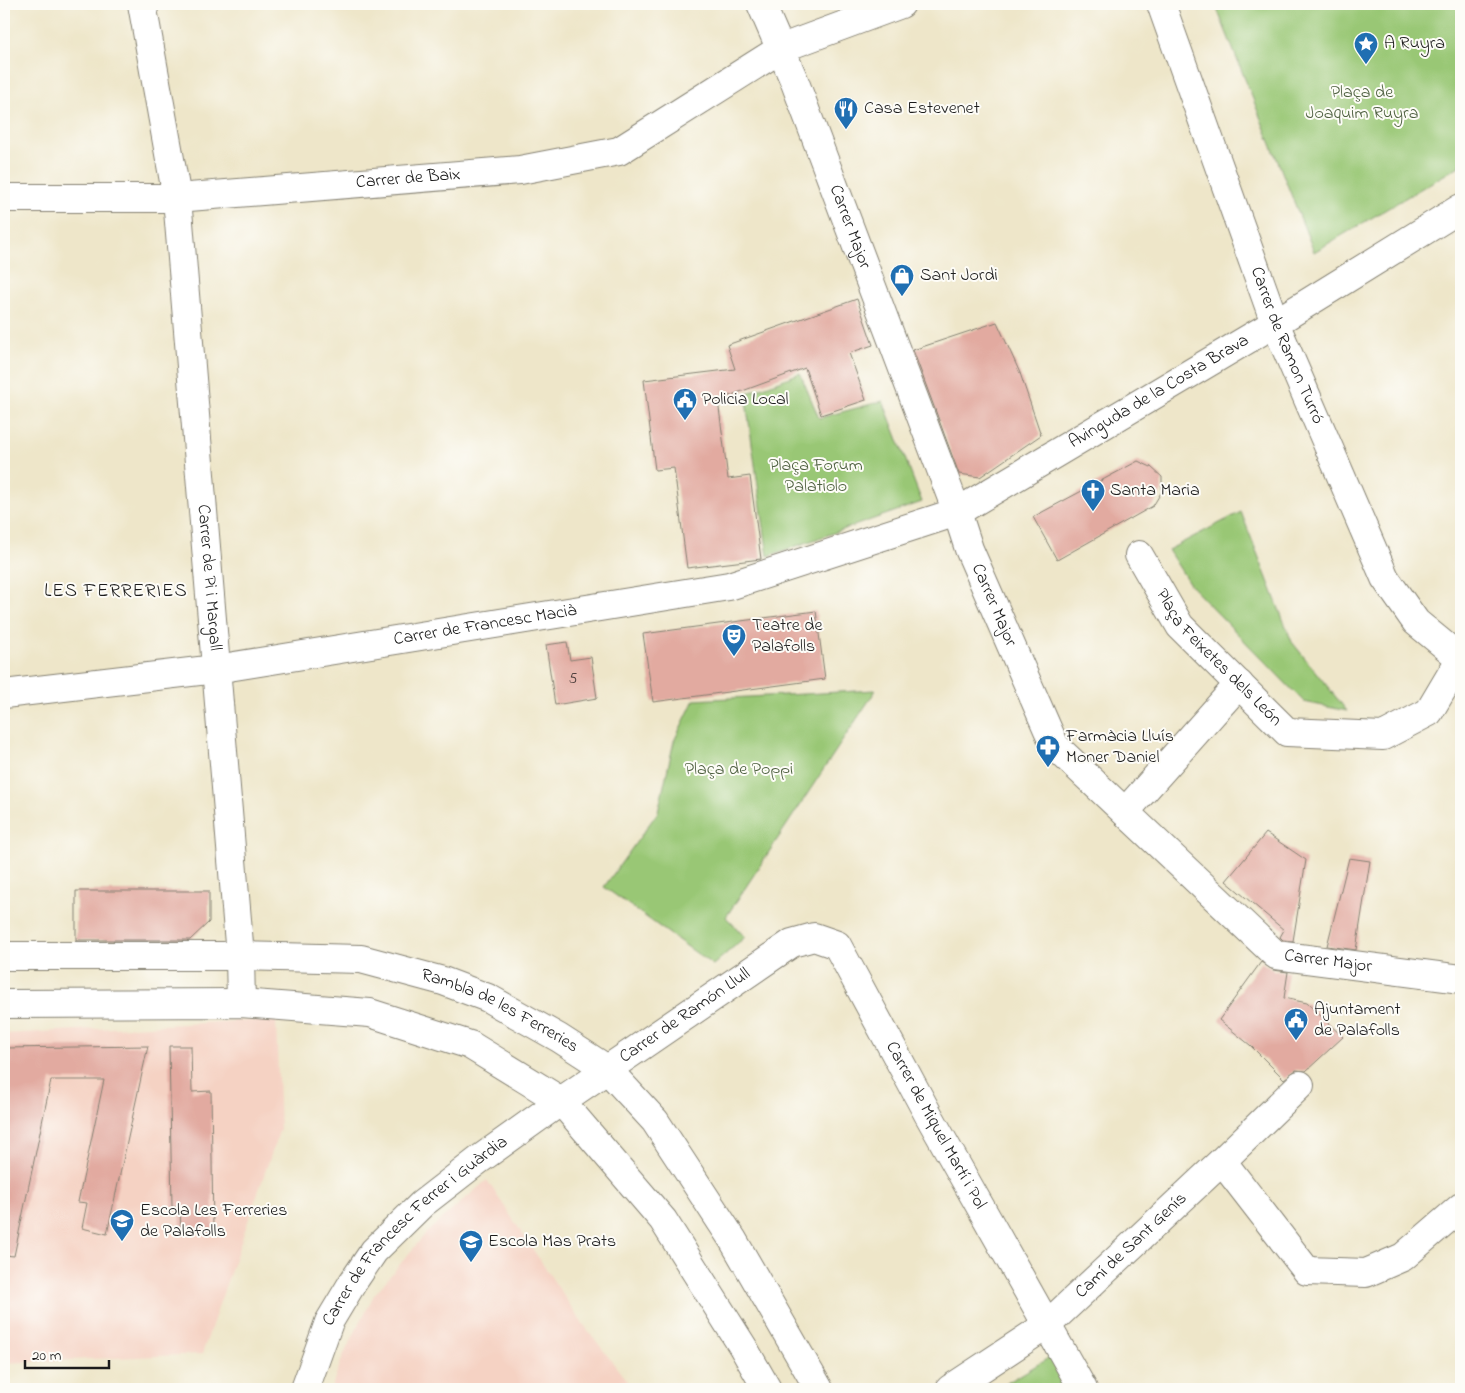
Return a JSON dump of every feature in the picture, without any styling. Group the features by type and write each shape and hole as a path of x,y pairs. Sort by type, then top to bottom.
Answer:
{"street":[{"name":"Carrer de Pi i Margall","path":"142,4 177,198 240,956 241,1003"},
{"name":"Carrer Major","path":"761,4 782,48 957,512 969,549 1055,746 1276,955 1461,979"},
{"name":"Carrer de Baix","path":"4,198 177,198 520,170 619,151 782,48 901,4"},
{"name":"Carrer de Ramon Turró","path":"1161,4 1275,323 1385,578 1416,622 1461,658"},
{"name":"Avinguda de la Costa Brava","path":"957,512 1275,323 1461,208"},
{"name":"Carrer de Francesc Macià","path":"4,694 216,669 729,586 957,512"},
{"name":"Plaça Feixetes dels León","path":"1139,555 1180,626 1287,732 1383,736 1429,712 1461,658"},
{"path":"1125,812 1239,684"},
{"name":"Carrer de Ramón Llull","path":"561,1101 792,943 814,937"},
{"name":"Carrer de Miquel Martí i Pol","path":"814,937 838,945 924,1106 1083,1389"},
{"name":"Rambla de les Ferreries","path":"4,956 240,956 361,959 443,981 488,998 559,1038 607,1069 655,1121 733,1240 819,1389"},
{"path":"4,1004 241,1003 370,1013 470,1045 561,1101 663,1220 743,1347 767,1389"},
{"name":"Camí de Sant Genís","path":"950,1389 1047,1326 1222,1162 1300,1085"},
{"name":"Carrer de Francesc Ferrer i Guàrdia","path":"305,1389 329,1322 374,1251 422,1204 480,1159 561,1101"},
{"path":"1222,1162 1307,1271 1366,1274 1404,1257 1461,1207"}],"shaded area":[{"name":"Escola Les Ferreries de Palafolls","path":"276,1019 280,1129 202,1354 4,1363 4,1034"},
{"name":"Escola Mas Prats","path":"487,1180 577,1316 633,1389 331,1389 343,1356 374,1295 427,1232"}],"green space":[{"name":"Plaça de Joaquim Ruyra","path":"1215,4 1461,4 1461,165 1314,252"},
{"name":"Plaça Forum Palatiolo","path":"800,373 819,418 883,401 922,502 768,556 745,394"},
{"path":"1241,512 1292,642 1347,711 1304,702 1191,586 1168,550"},
{"name":"Plaça de Poppi","path":"876,690 726,917 745,937 713,965 604,887 658,812 674,741 694,700"},
{"path":"1065,1348 1091,1389 997,1389"}],"building":[{"path":"857,299 873,345 849,353 866,400 821,415 805,368 718,400 728,479 750,476 761,559 687,568 674,468 655,470 644,380 735,369 727,345"},
{"path":"997,322 1020,373 1041,435 980,477 959,474 913,350"},
{"name":"Santa Maria","path":"1138,461 1151,467 1162,477 1162,491 1153,506 1057,560 1033,517"},
{"name":"Teatre de Palafolls","path":"816,611 825,679 653,702 643,634"},
{"path":"567,642 570,660 591,657 597,698 555,705 546,645"},
{"path":"1266,833 1306,860 1293,941 1283,940 1280,937 1284,930 1226,881"},
{"path":"1349,858 1370,861 1356,950 1327,946"},
{"path":"76,891 209,891 209,922 190,940 76,940"},
{"path":"1261,962 1273,970 1288,972 1284,998 1307,1003 1343,1037 1306,1071 1296,1070 1284,1079 1250,1045 1219,1020"},
{"path":"148,1046 107,1234 82,1228 87,1203 78,1202 104,1080 51,1080 14,1256 4,1255 4,1048"},
{"path":"169,1046 191,1046 192,1092 211,1091 213,1230 181,1231 180,1207 172,1207"}],"place":[{"name":"A Ruyra","path":"1366,65"},
{"name":"Casa Estevenet","path":"846,130"},
{"name":"Sant Jordi","path":"902,297"},
{"name":"Policia Local","path":"685,421"},
{"name":"Santa Maria","path":"1093,512"},
{"name":"Teatre de Palafolls","path":"734,657"},
{"name":"Farmàcia Lluís Moner Daniel","path":"1048,768"},
{"name":"Ajuntament de Palafolls","path":"1296,1041"},
{"name":"Escola Les Ferreries de Palafolls","path":"122,1242"},
{"name":"Escola Mas Prats","path":"471,1263"}],"district":[{"name":"LES FERRERIES","path":"116,591"}]}
